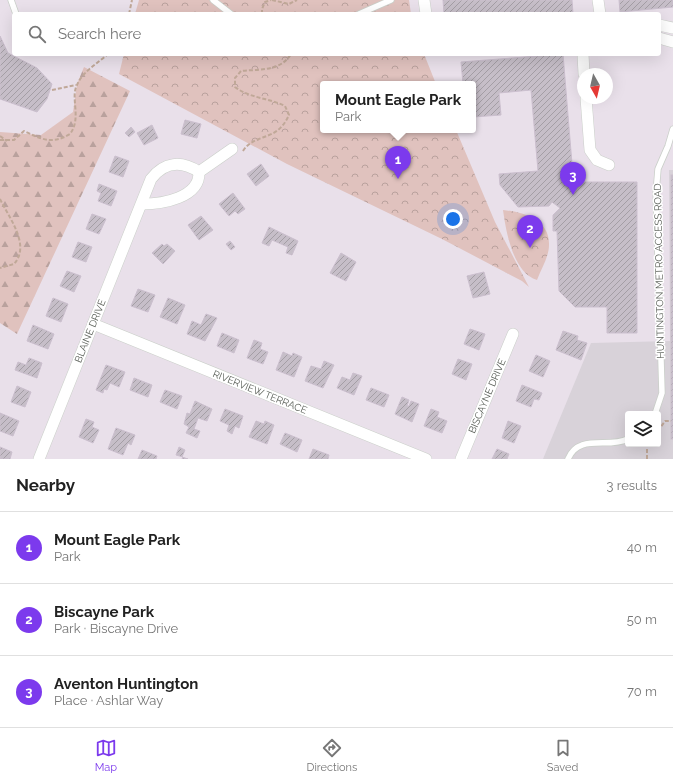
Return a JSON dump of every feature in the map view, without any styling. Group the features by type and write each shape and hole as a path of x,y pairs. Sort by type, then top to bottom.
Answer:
{"street":[{"path":"424,0 426,12"},
{"path":"598,0 600,12"},
{"path":"661,25 673,28"},
{"path":"661,39 673,42"},
{"path":"583,56 584,68"},
{"path":"586,104 590,150 597,160 610,165"},
{"path":"142,204 161,203 180,197 194,187 199,180 199,172 232,149"},
{"name":"BLAINE DRIVE","path":"41,458 151,179 164,166 171,164 190,166 199,172"},
{"name":"RIVERVIEW TERRACE","path":"93,324 426,459"},
{"name":"BISCAYNE DRIVE","path":"461,459 513,334"}],"lane":[{"path":"11,0 15,12"},
{"path":"213,0 228,12"},
{"path":"363,12 391,0"},
{"name":"HUNTINGTON METRO ACCESS ROAD","path":"656,411 662,393 656,193 658,169 668,146 673,129"},
{"path":"568,459 571,452 587,442 602,443 625,439"}],"path":[{"path":"129,12 132,0"},
{"path":"262,12 264,2 271,0 289,4 297,0"},
{"path":"52,90 76,85 106,56"},
{"path":"232,149 240,156 250,142 268,136 282,127 289,115 285,106 278,102 242,92 235,87 235,78 241,71 261,70 278,66 289,56"},
{"path":"0,140 14,140 24,131 43,140 55,141 70,134 75,123 76,85"},
{"path":"0,136 8,141"},
{"path":"0,199 18,235 22,248 21,253 14,264 0,268"},
{"path":"661,427 665,421 671,421"},
{"path":"647,447 647,459"}],"shaded area":[{"path":"669,170 673,170 673,459 543,459 591,343 670,341"}],"green space":[{"path":"139,0 409,0 411,12 136,12"},
{"path":"124,56 425,56 435,81 320,81 320,133 457,133 495,222 529,287 522,281 442,239 287,164 119,74"},
{"path":"84,67 130,91 17,334 0,323 0,132 41,135 73,112 77,84"},
{"path":"503,210 527,215 540,223 545,229 548,236 549,249 537,280 529,276 516,260 506,229"}],"building":[{"path":"443,0 572,0 573,12 444,12"},
{"path":"619,0 673,0 673,7 620,12"},
{"path":"0,36 8,53 37,68 52,84 47,99 37,112 0,99"},
{"path":"538,56 563,56 573,176 567,184 575,189 580,182 637,182 637,333 607,333 607,307 575,307 559,291 557,231 553,231 553,215 560,208 552,202 549,206 518,207 500,185 499,174 538,171 531,90 499,93 501,115 476,117 476,81 463,81 461,62"},
{"path":"185,120 201,124 197,138 181,134"},
{"path":"152,125 158,138 144,145 137,133"},
{"path":"131,127 135,132 129,137 125,133"},
{"path":"115,156 129,161 123,177 109,172"},
{"path":"261,164 269,176 256,186 247,174"},
{"path":"671,175 673,175 673,439 671,439"},
{"path":"99,184 117,191 111,206 98,201 101,193 97,191"},
{"path":"233,193 245,209 238,214 235,211 229,216 219,204"},
{"path":"92,214 106,219 99,234 86,229"},
{"path":"201,216 213,230 199,240 188,225"},
{"path":"269,227 298,241 292,255 286,253 288,247 272,240 269,246 262,243"},
{"path":"230,241 235,247 231,250 226,244"},
{"path":"78,242 92,247 86,262 72,257"},
{"path":"162,244 164,246 167,244 175,251 163,264 152,253"},
{"path":"341,253 356,262 346,281 330,273"},
{"path":"67,271 81,276 74,292 60,286"},
{"path":"484,272 490,294 473,298 467,276"},
{"path":"138,289 155,295 148,312 131,306"},
{"path":"53,298 68,304 61,322 46,316"},
{"path":"168,298 185,305 177,324 160,317"},
{"path":"206,314 217,318 205,341 187,334 192,321 201,325"},
{"path":"33,325 54,334 48,349 27,341"},
{"path":"470,329 485,334 479,350 464,344"},
{"path":"563,331 578,336 577,340 587,343 581,360 556,350"},
{"path":"222,333 239,340 234,353 217,346"},
{"path":"254,340 262,343 260,349 268,352 263,364 247,358"},
{"path":"283,352 292,356 293,353 302,357 294,377 276,370"},
{"path":"536,355 550,361 543,377 529,371"},
{"path":"29,358 42,363 37,378 15,370 18,362 26,365"},
{"path":"458,359 472,364 466,380 452,374"},
{"path":"324,361 334,365 323,388 305,381 311,366 321,369"},
{"path":"106,365 125,372 119,387 110,383 107,390 104,389 103,393 96,390"},
{"path":"353,373 362,376 354,395 337,388 342,377 350,380"},
{"path":"134,378 152,385 148,397 130,390"},
{"path":"522,385 542,393 539,400 534,399 531,407 516,401"},
{"path":"17,386 31,392 25,407 11,402"},
{"path":"371,388 389,395 384,407 366,400"},
{"path":"165,390 182,396 177,409 160,402"},
{"path":"402,397 409,400 407,406 409,406 411,401 419,404 412,422 395,414"},
{"path":"195,401 212,409 207,421 198,418 194,429 200,431 197,438 186,433 189,427 184,424 187,413 190,414"},
{"path":"225,409 243,416 239,428 235,426 232,434 227,431 229,425 220,421"},
{"path":"431,409 439,412 437,417 447,421 442,433 424,426"},
{"path":"0,413 19,421 13,436 0,431"},
{"path":"86,419 94,422 92,427 99,430 93,443 79,437"},
{"path":"256,421 264,424 265,421 274,425 267,444 249,437"},
{"path":"508,421 521,426 514,443 502,438"},
{"path":"116,428 135,435 131,445 128,443 123,455 108,449"},
{"path":"285,433 302,440 297,452 280,444"},
{"path":"0,447 12,452 10,459 0,459"},
{"path":"179,447 185,450 182,457 176,455"},
{"path":"313,449 329,455 328,459 309,459"},
{"path":"497,449 509,454 507,459 492,459"},
{"path":"142,450 157,456 156,459 138,459"}],"place":[{"name":"Mount Eagle Park","path":"398,179"},
{"name":"Aventon Huntington","path":"573,195"},
{"name":"Biscayne Park","path":"530,248"}]}
